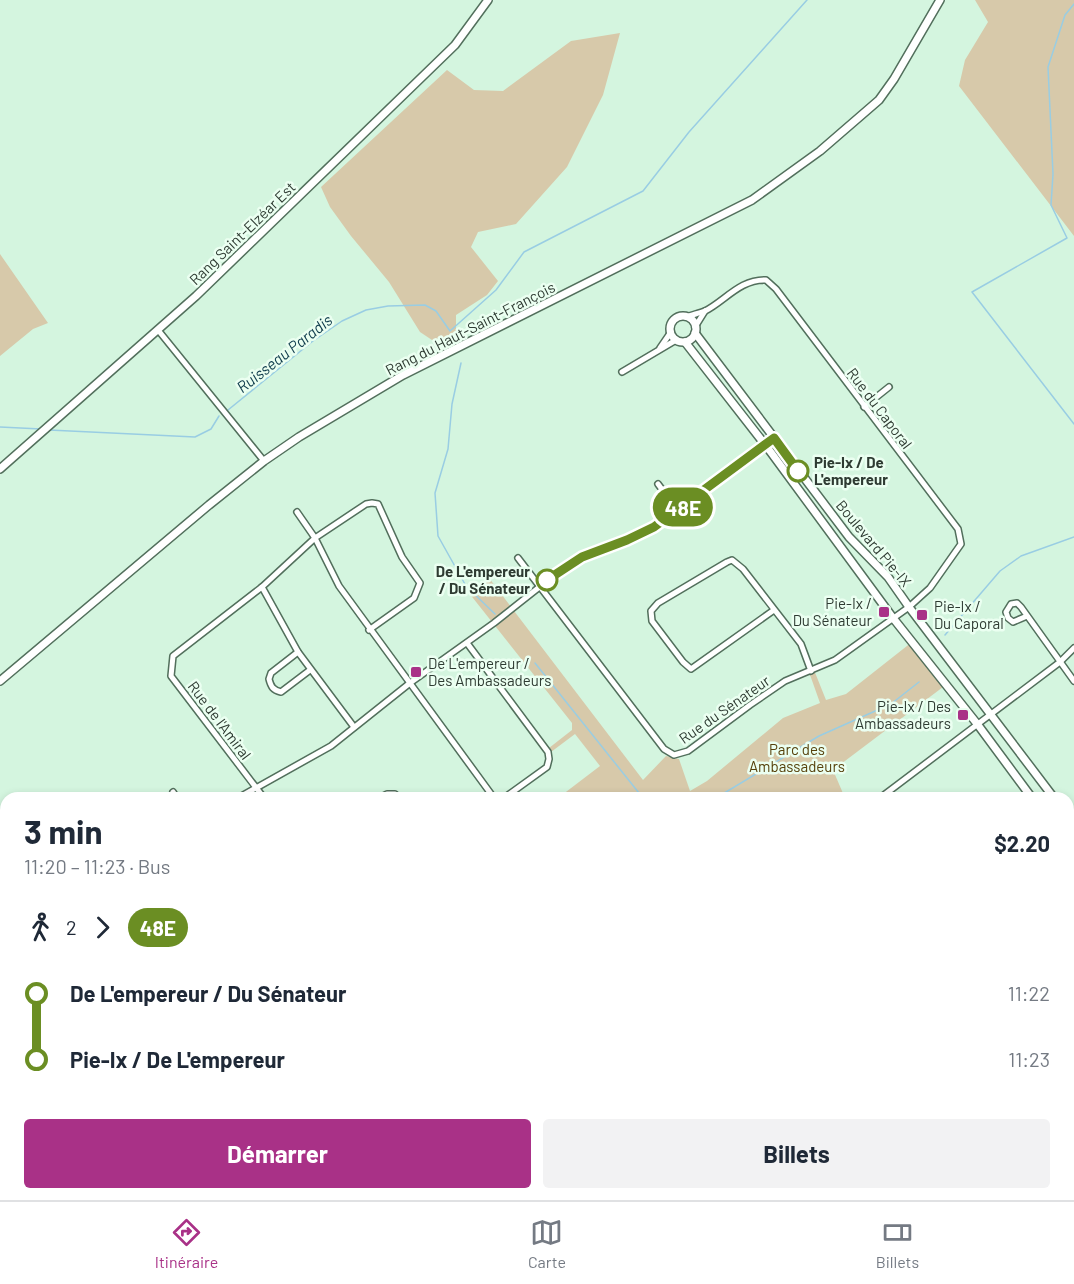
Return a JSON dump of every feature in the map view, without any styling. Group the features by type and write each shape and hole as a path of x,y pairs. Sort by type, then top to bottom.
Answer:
{"street":[{"name":"Rang Saint-Elzéar Est","path":"0,469 196,296 455,45 488,0"},
{"name":"Rang du Haut-Saint-François","path":"0,681 264,461 299,437 403,375 752,200 820,151 879,100 894,79 940,0"},
{"name":"Rue du Caporal","path":"687,317 705,311 727,294 759,280 766,280 776,289 961,537 961,544 930,588 909,607"},
{"name":"Rue du Caporal","path":"695,330 705,311"},
{"path":"622,372 676,340 686,342 691,339 695,330 692,321 687,317 680,317 671,325 671,332 676,340"},
{"path":"158,330 264,461"},
{"name":"Boulevard Pie-IX","path":"695,330 849,537 888,577 1050,792"},
{"path":"660,348 671,332"},
{"name":"Boulevard Pie-IX","path":"686,342 765,444 893,618 978,724 1028,792"},
{"path":"864,407 889,387"},
{"path":"251,792 331,746 410,683 582,557 654,527 774,438"},
{"path":"658,484 678,511"},
{"name":"Rue de l'Amiral","path":"259,792 171,676 173,656 262,587 315,538 366,504 372,503 378,504 402,557 420,584 414,598 369,630"},
{"path":"297,512 315,538 339,586 369,630 490,792"},
{"name":"Rue du Sénateur","path":"518,558 664,749 674,755 688,752 785,681 835,660 909,607"},
{"path":"774,610 691,669 652,621 651,610 658,603 732,560 743,569 801,644 811,671"},
{"path":"262,587 297,652 354,728"},
{"path":"1027,616 1074,681"},
{"path":"467,643 548,752 547,767 512,792"},
{"path":"888,792 1060,662 1074,648"},
{"path":"297,652 271,673 268,679 270,686 281,692 310,670"}],"green space":[{"path":"975,0 1074,0 1074,236 959,86 965,60 988,22"},
{"path":"620,33 603,95 567,167 516,224 478,232 471,247 498,281 487,295 456,315 456,338 444,348 420,332 389,282 330,207 321,187 447,70 474,90 503,91 571,41"},
{"path":"0,254 48,323 33,329 0,356"},
{"name":"Parc des Ambassadeurs","path":"489,578 643,780 666,756 679,759 690,791 707,781 783,718 820,703 809,672 814,670 826,700 846,694 912,642 947,684 833,770 842,792 566,792 600,766 575,734 551,752 549,748 572,730 572,723 469,593"}],"waterway":[{"path":"228,410 313,341 342,321 366,310 388,306 425,305 436,311 450,331 496,290 524,252 643,191 689,132 807,0"},
{"path":"1074,4 1065,15 1048,67 1053,174 1051,205 1067,238 972,292 1074,424"},
{"name":"Ruisseau Paradis","path":"461,363 452,404 448,449 435,493 438,536 466,586 495,614"},
{"name":"Ruisseau Paradis","path":"49,430 195,437 211,429 219,416"},
{"name":"Ruisseau Paradis","path":"0,427 41,429"},
{"name":"Ruisseau Paradis","path":"945,635 1000,571 1021,556 1074,537"},
{"name":"Ruisseau Paradis","path":"535,663 638,792"},
{"name":"Ruisseau Paradis","path":"726,792 819,736 891,704 919,682"}],"bus line":[{"name":"48E","path":"547,580 582,557 654,527 774,438 798,471"}],"place":[{"name":"Pie-Ix / De L'empereur","path":"798,471"},
{"name":"De L'empereur / Du Sénateur","path":"547,580"},
{"name":"Pie-Ix / Du Sénateur","path":"884,612"},
{"name":"Pie-Ix / Du Caporal","path":"922,615"},
{"name":"De L'empereur / Des Ambassadeurs","path":"416,672"},
{"name":"Pie-Ix / Des Ambassadeurs","path":"963,715"}]}
